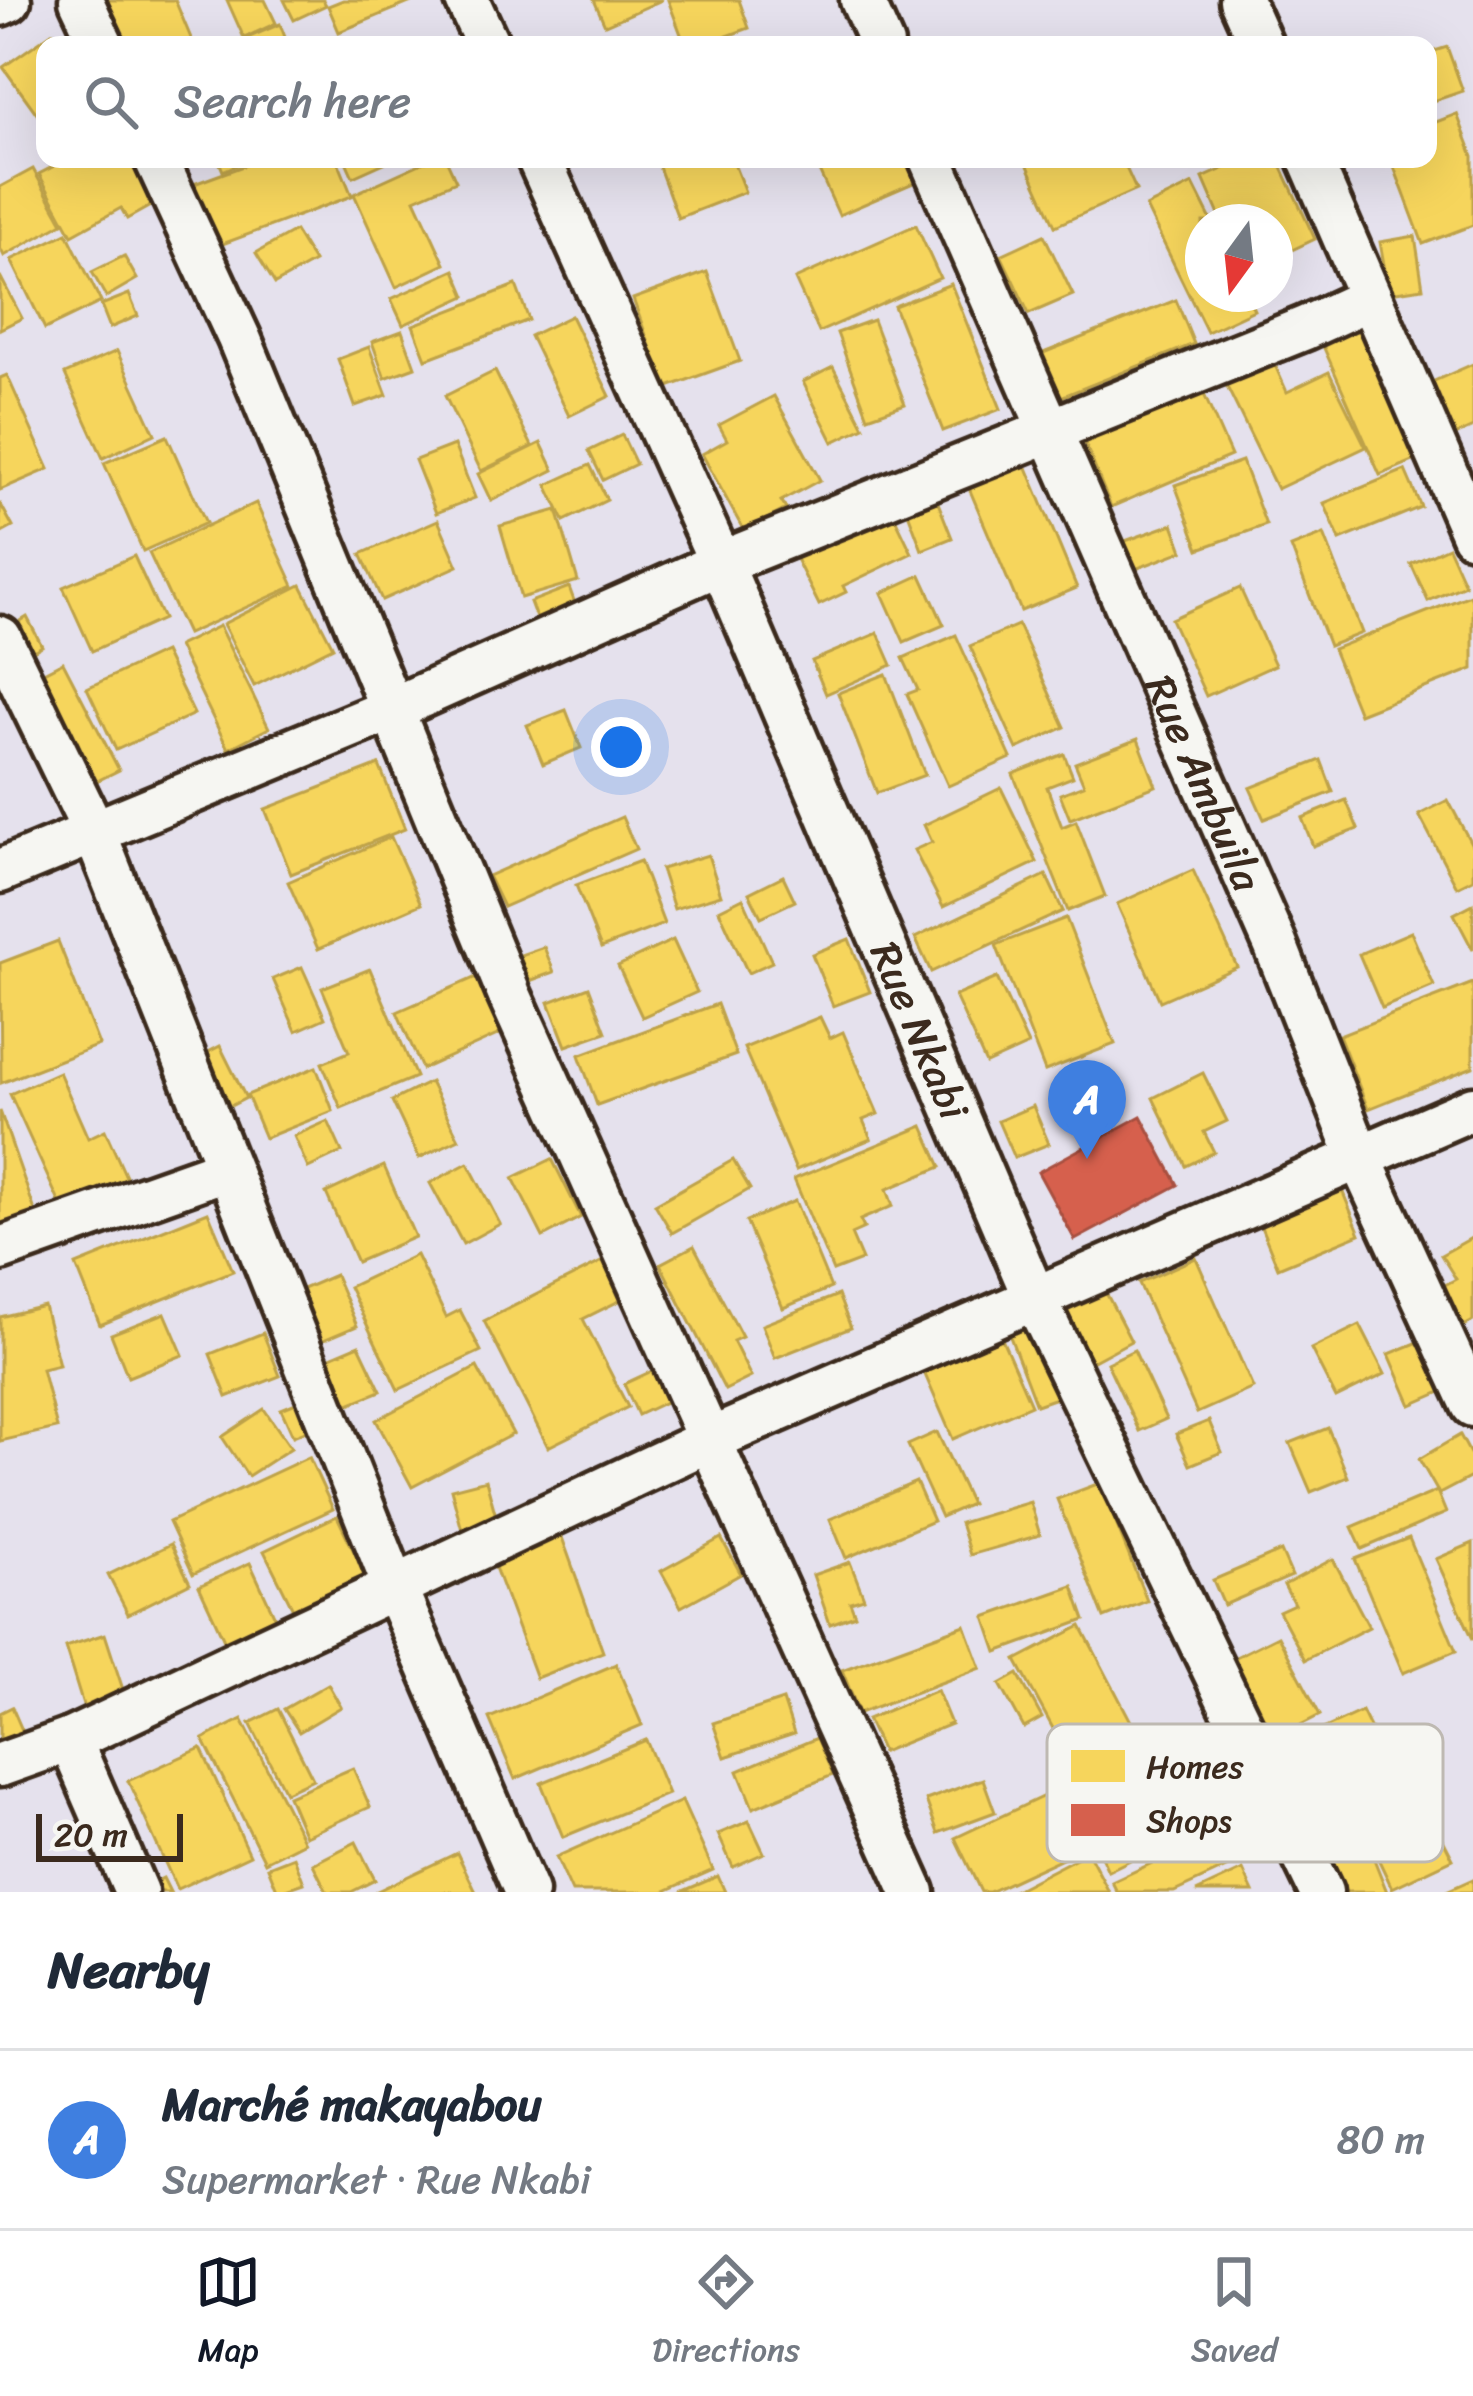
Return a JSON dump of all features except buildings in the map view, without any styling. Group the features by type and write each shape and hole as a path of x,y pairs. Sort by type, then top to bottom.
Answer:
{"street":[{"path":"0,4 9,0"},
{"path":"81,0 98,36"},
{"path":"467,0 484,36"},
{"path":"862,0 878,36"},
{"path":"1241,0 1257,36"},
{"path":"159,168 239,338 509,994 913,1892"},
{"name":"Rue Nkabi","path":"543,168 721,563 1034,1297 1240,1724"},
{"name":"Rue Ambuila","path":"936,168 1275,944 1359,1157 1473,1405"},
{"path":"1314,168 1473,535"},
{"path":"0,871 392,709 721,563 1370,298"},
{"path":"0,638 94,831 394,1586 526,1892"},
{"path":"0,1765 70,1740 707,1441 1473,1108"},
{"path":"0,1249 226,1169"},
{"path":"70,1740 136,1892"},
{"name":"Rue Nkabi","path":"1307,1862 1321,1892"}],"place":[{"name":"Marché makayabou","path":"1087,1159"}]}
